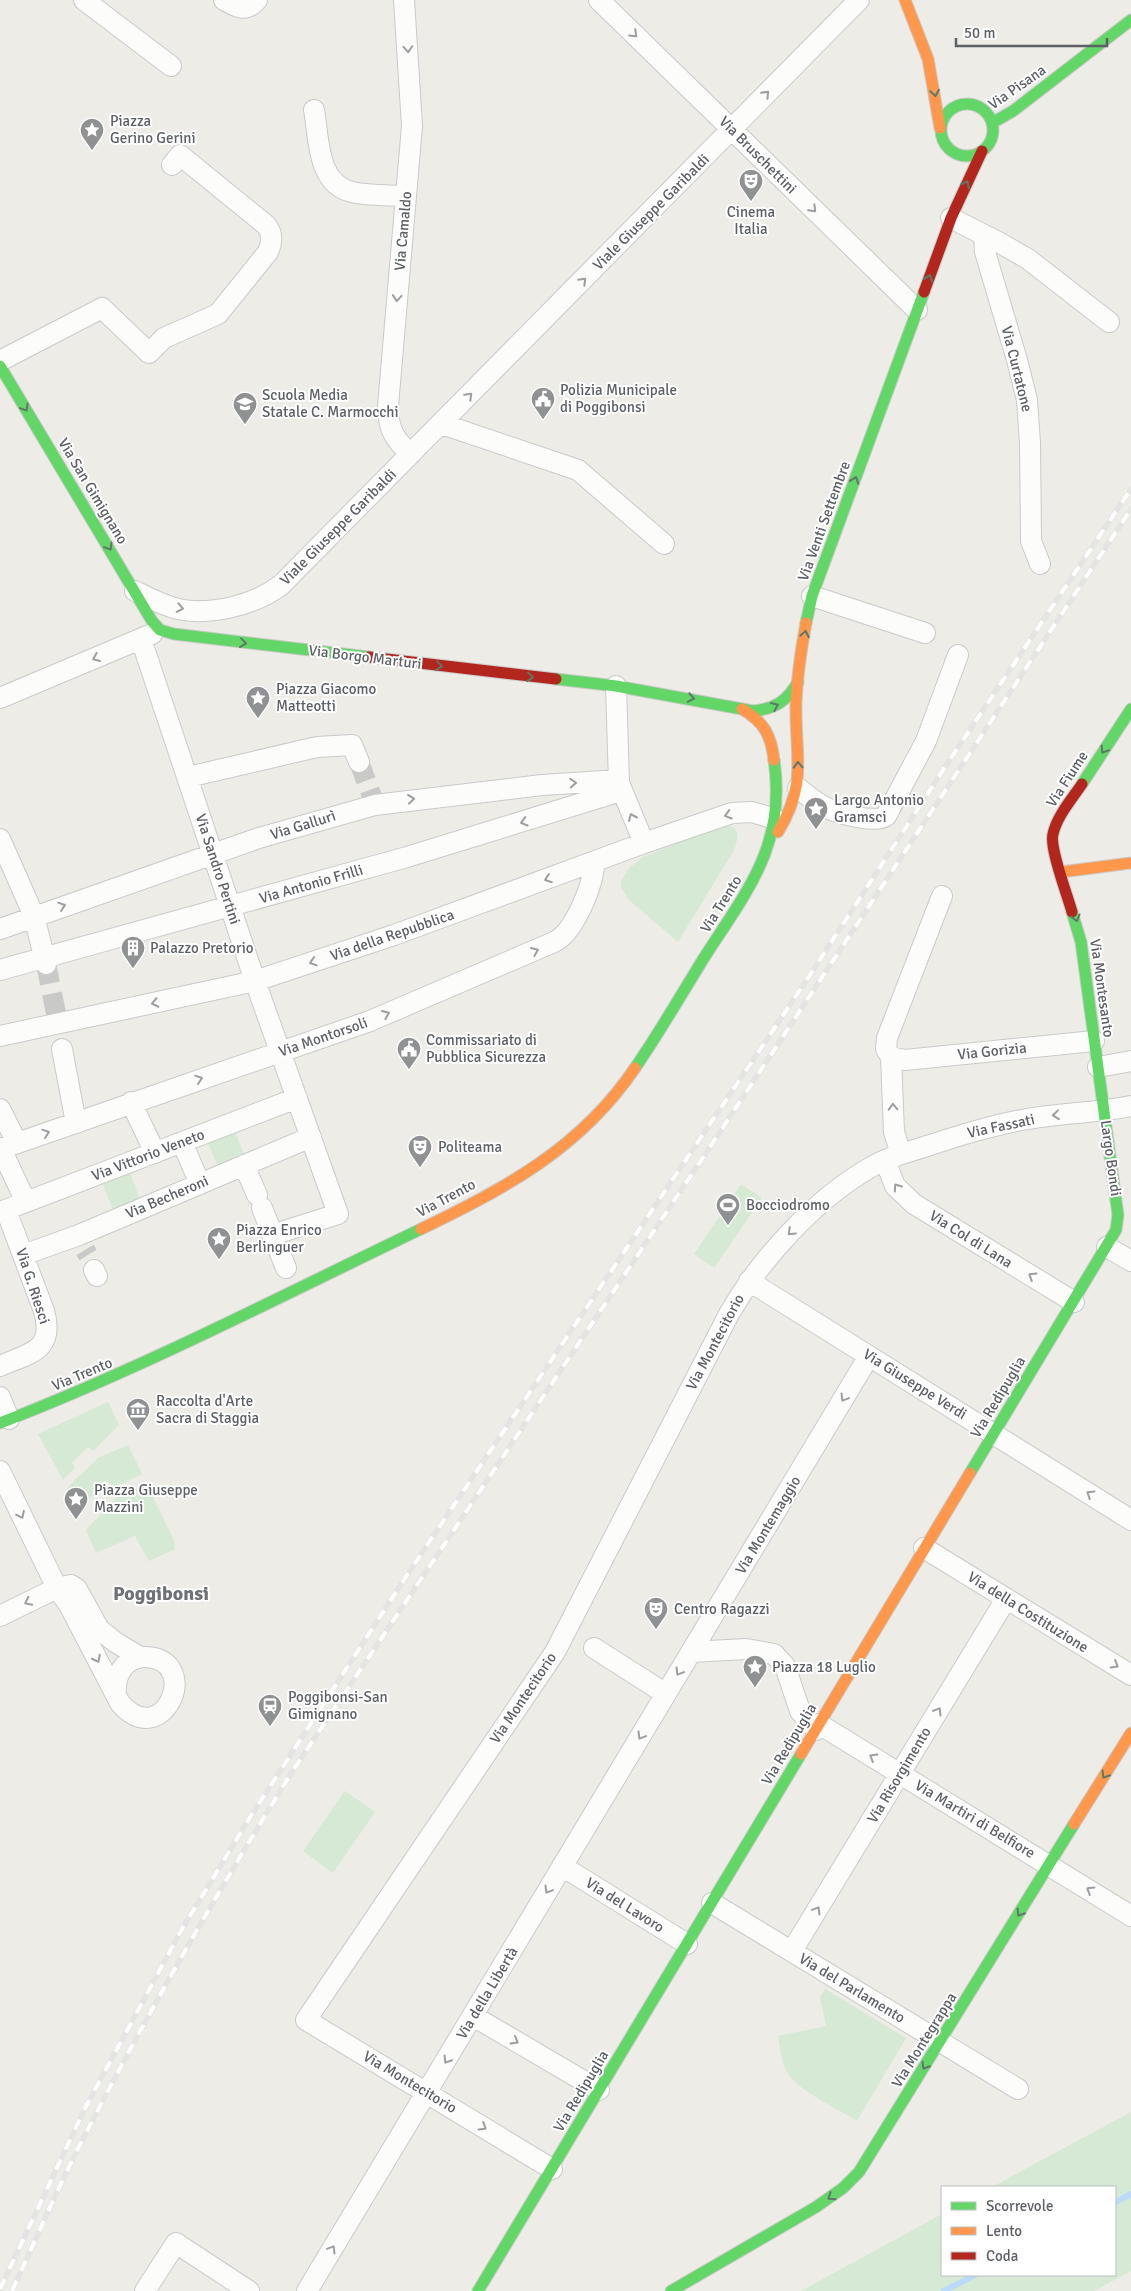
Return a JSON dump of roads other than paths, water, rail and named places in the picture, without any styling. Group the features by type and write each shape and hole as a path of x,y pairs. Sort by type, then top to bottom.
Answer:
{"main road":[{"path":"906,0 928,59 940,128 949,166"},
{"name":"Via Pisana","path":"992,123 1013,111 1131,20"},
{"path":"928,59 944,75"},
{"path":"945,145 959,155 968,156 982,151 992,138 992,123 983,110 964,94"},
{"path":"940,128 947,112 954,107 969,104 977,106"},
{"name":"Via Venti Settembre","path":"772,842 789,816 798,788 796,710 798,682 812,596 951,218 982,151"},
{"name":"Via Venti Settembre","path":"951,218 948,210 953,187"},
{"name":"Via San Gimignano","path":"0,366 152,621 160,630"},
{"name":"Via Borgo Marturi","path":"160,630 251,644 616,686 699,700 742,710"},
{"path":"742,710 767,710 779,705 789,697 798,682"},
{"name":"Via Fiume","path":"1061,872 1052,835 1057,824 1131,709"},
{"path":"742,710 757,718 766,732 777,776 772,842"},
{"name":"Via Trento","path":"5,1421 118,1376 358,1260 512,1181 559,1151 596,1118 633,1069 751,885 772,842"},
{"path":"1061,872 1131,863"},
{"name":"Via Montesanto","path":"1061,872 1081,942 1104,1111"},
{"name":"Largo Bondi","path":"1104,1111 1118,1210"},
{"name":"Via Redipuglia","path":"478,2291 993,1433 1107,1247 1118,1227 1118,1210"},
{"name":"Via Montegrappa","path":"671,2291 816,2207 848,2183 868,2158 1131,1733"}],"street":[{"path":"84,0 171,66"},
{"path":"224,0 241,8 250,7 257,0"},
{"name":"Via Camaldo","path":"404,0 412,112 388,413 394,437 411,454"},
{"name":"Via Bruschettini","path":"600,0 917,310"},
{"name":"Viale Giuseppe Garibaldi","path":"135,591 168,606 193,610 225,607 267,594 288,578 859,0"},
{"path":"314,110 323,163 332,181 352,192 406,196"},
{"path":"0,361 102,308 149,353 164,338 218,314 268,252 271,234 266,225 180,155 172,165"},
{"path":"951,218 1028,260 1109,322"},
{"name":"Via Curtatone","path":"984,235 984,252 1017,360 1026,400 1030,443 1031,541 1040,564"},
{"path":"442,424 578,470 664,544"},
{"path":"812,596 925,633"},
{"path":"0,698 160,630"},
{"name":"Via Sandro Pertini","path":"141,639 255,981 338,1214 272,1235"},
{"path":"798,788 833,810 876,820 886,816 923,747 958,655"},
{"path":"616,686 620,786 644,843"},
{"path":"188,777 316,747 352,745 359,762"},
{"name":"Via Gallurì","path":"0,929 258,838 374,802 542,785 620,786"},
{"name":"Via Antonio Frilli","path":"0,970 45,961 535,819 620,786"},
{"name":"Via della Repubblica","path":"0,1036 255,981 394,936 644,843 732,813 752,812 775,819"},
{"path":"0,839 34,916 45,961"},
{"name":"Via Montorsoli","path":"6,1147 384,1015 559,940 570,928 588,890 593,877 594,862"},
{"path":"893,1157 891,1057 886,1049 886,1042 942,896"},
{"name":"Via Gorizia","path":"891,1057 905,1060 1094,1041"},
{"path":"62,1049 76,1123"},
{"path":"1098,1067 1131,1061"},
{"name":"Via Vittorio Veneto","path":"3,1211 297,1098"},
{"path":"131,1102 154,1153"},
{"name":"Via Fassati","path":"893,1157 966,1133 1021,1120 1104,1111 1131,1106"},
{"path":"0,1109 6,1147 26,1202"},
{"name":"Via Becheroni","path":"23,1255 82,1242 200,1184 311,1137"},
{"path":"182,1142 200,1184"},
{"name":"Via Montecitorio","path":"552,2169 306,2020 562,1640 729,1314 749,1281 771,1252 809,1215 851,1180 893,1157"},
{"name":"Via Col di Lana","path":"893,1157 895,1186 908,1200 1074,1302"},
{"path":"244,1165 286,1268"},
{"name":"Largo Bondi","path":"1118,1210 1131,1189"},
{"name":"Via G. Riesci","path":"0,1366 41,1348 47,1337 48,1324 23,1255 3,1211"},
{"path":"1107,1247 1131,1261"},
{"name":"Via Giuseppe Verdi","path":"749,1281 1131,1520"},
{"name":"Via Montemaggio","path":"666,1694 869,1356"},
{"path":"0,1397 5,1421"},
{"path":"0,1471 57,1588 69,1605 125,1710 141,1717 158,1715 172,1702 175,1683 172,1674 159,1660 140,1657 115,1642 99,1629 76,1587 69,1585 57,1588 0,1616"},
{"name":"Via della Costituzione","path":"924,1548 1131,1675"},
{"name":"Via Risorgimento","path":"792,1951 1006,1599"},
{"path":"594,1648 666,1694"},
{"name":"Via Martiri di Belfiore","path":"691,1652 746,1649 774,1654 785,1666 800,1711 817,1727 900,1774 1131,1916"},
{"path":"116,1695 117,1675 123,1667 140,1657"},
{"name":"Via della Libertà","path":"307,2291 666,1694"},
{"name":"Via del Lavoro","path":"562,1866 687,1944"},
{"name":"Via del Parlamento","path":"712,1903 1018,2088"},
{"path":"473,2016 599,2090"},
{"path":"145,2291 176,2243 249,2291"}],"waterway":[{"path":"1116,2202 1131,2194"},
{"path":"944,2291 973,2276"}],"tunnel":[{"path":"359,762 373,799"},
{"path":"46,964 57,1018"},
{"path":"85,1250 88,1255"}],"railway":[{"path":"0,2289 85,2108 182,1929 249,1819 407,1575 804,984 949,761 1131,489"},
{"path":"12,2291 74,2156 108,2090 158,1998 292,1772 710,1147 1131,509"}],"place":[{"name":"Piazza Gerino Gerini","path":"92,151"},
{"name":"Cinema Italia","path":"751,202"},
{"name":"Polizia Municipale di Poggibonsi","path":"543,420"},
{"name":"Scuola Media Statale C. Marmocchi","path":"245,425"},
{"name":"Piazza Giacomo Matteotti","path":"258,719"},
{"name":"Largo Antonio Gramsci","path":"816,830"},
{"name":"Palazzo Pretorio","path":"133,969"},
{"name":"Commissariato di Pubblica Sicurezza","path":"409,1070"},
{"name":"Politeama","path":"420,1168"},
{"name":"Bocciodromo","path":"728,1226"},
{"name":"Piazza Enrico Berlinguer","path":"219,1260"},
{"name":"Raccolta d'Arte Sacra di Staggia","path":"138,1431"},
{"name":"Piazza Giuseppe Mazzini","path":"76,1520"},
{"name":"Centro Ragazzi","path":"656,1630"},
{"name":"Piazza 18 Luglio","path":"755,1688"},
{"name":"Poggibonsi-San Gimignano","path":"270,1727"}],"district":[{"name":"Poggibonsi","path":"161,1593"}]}
